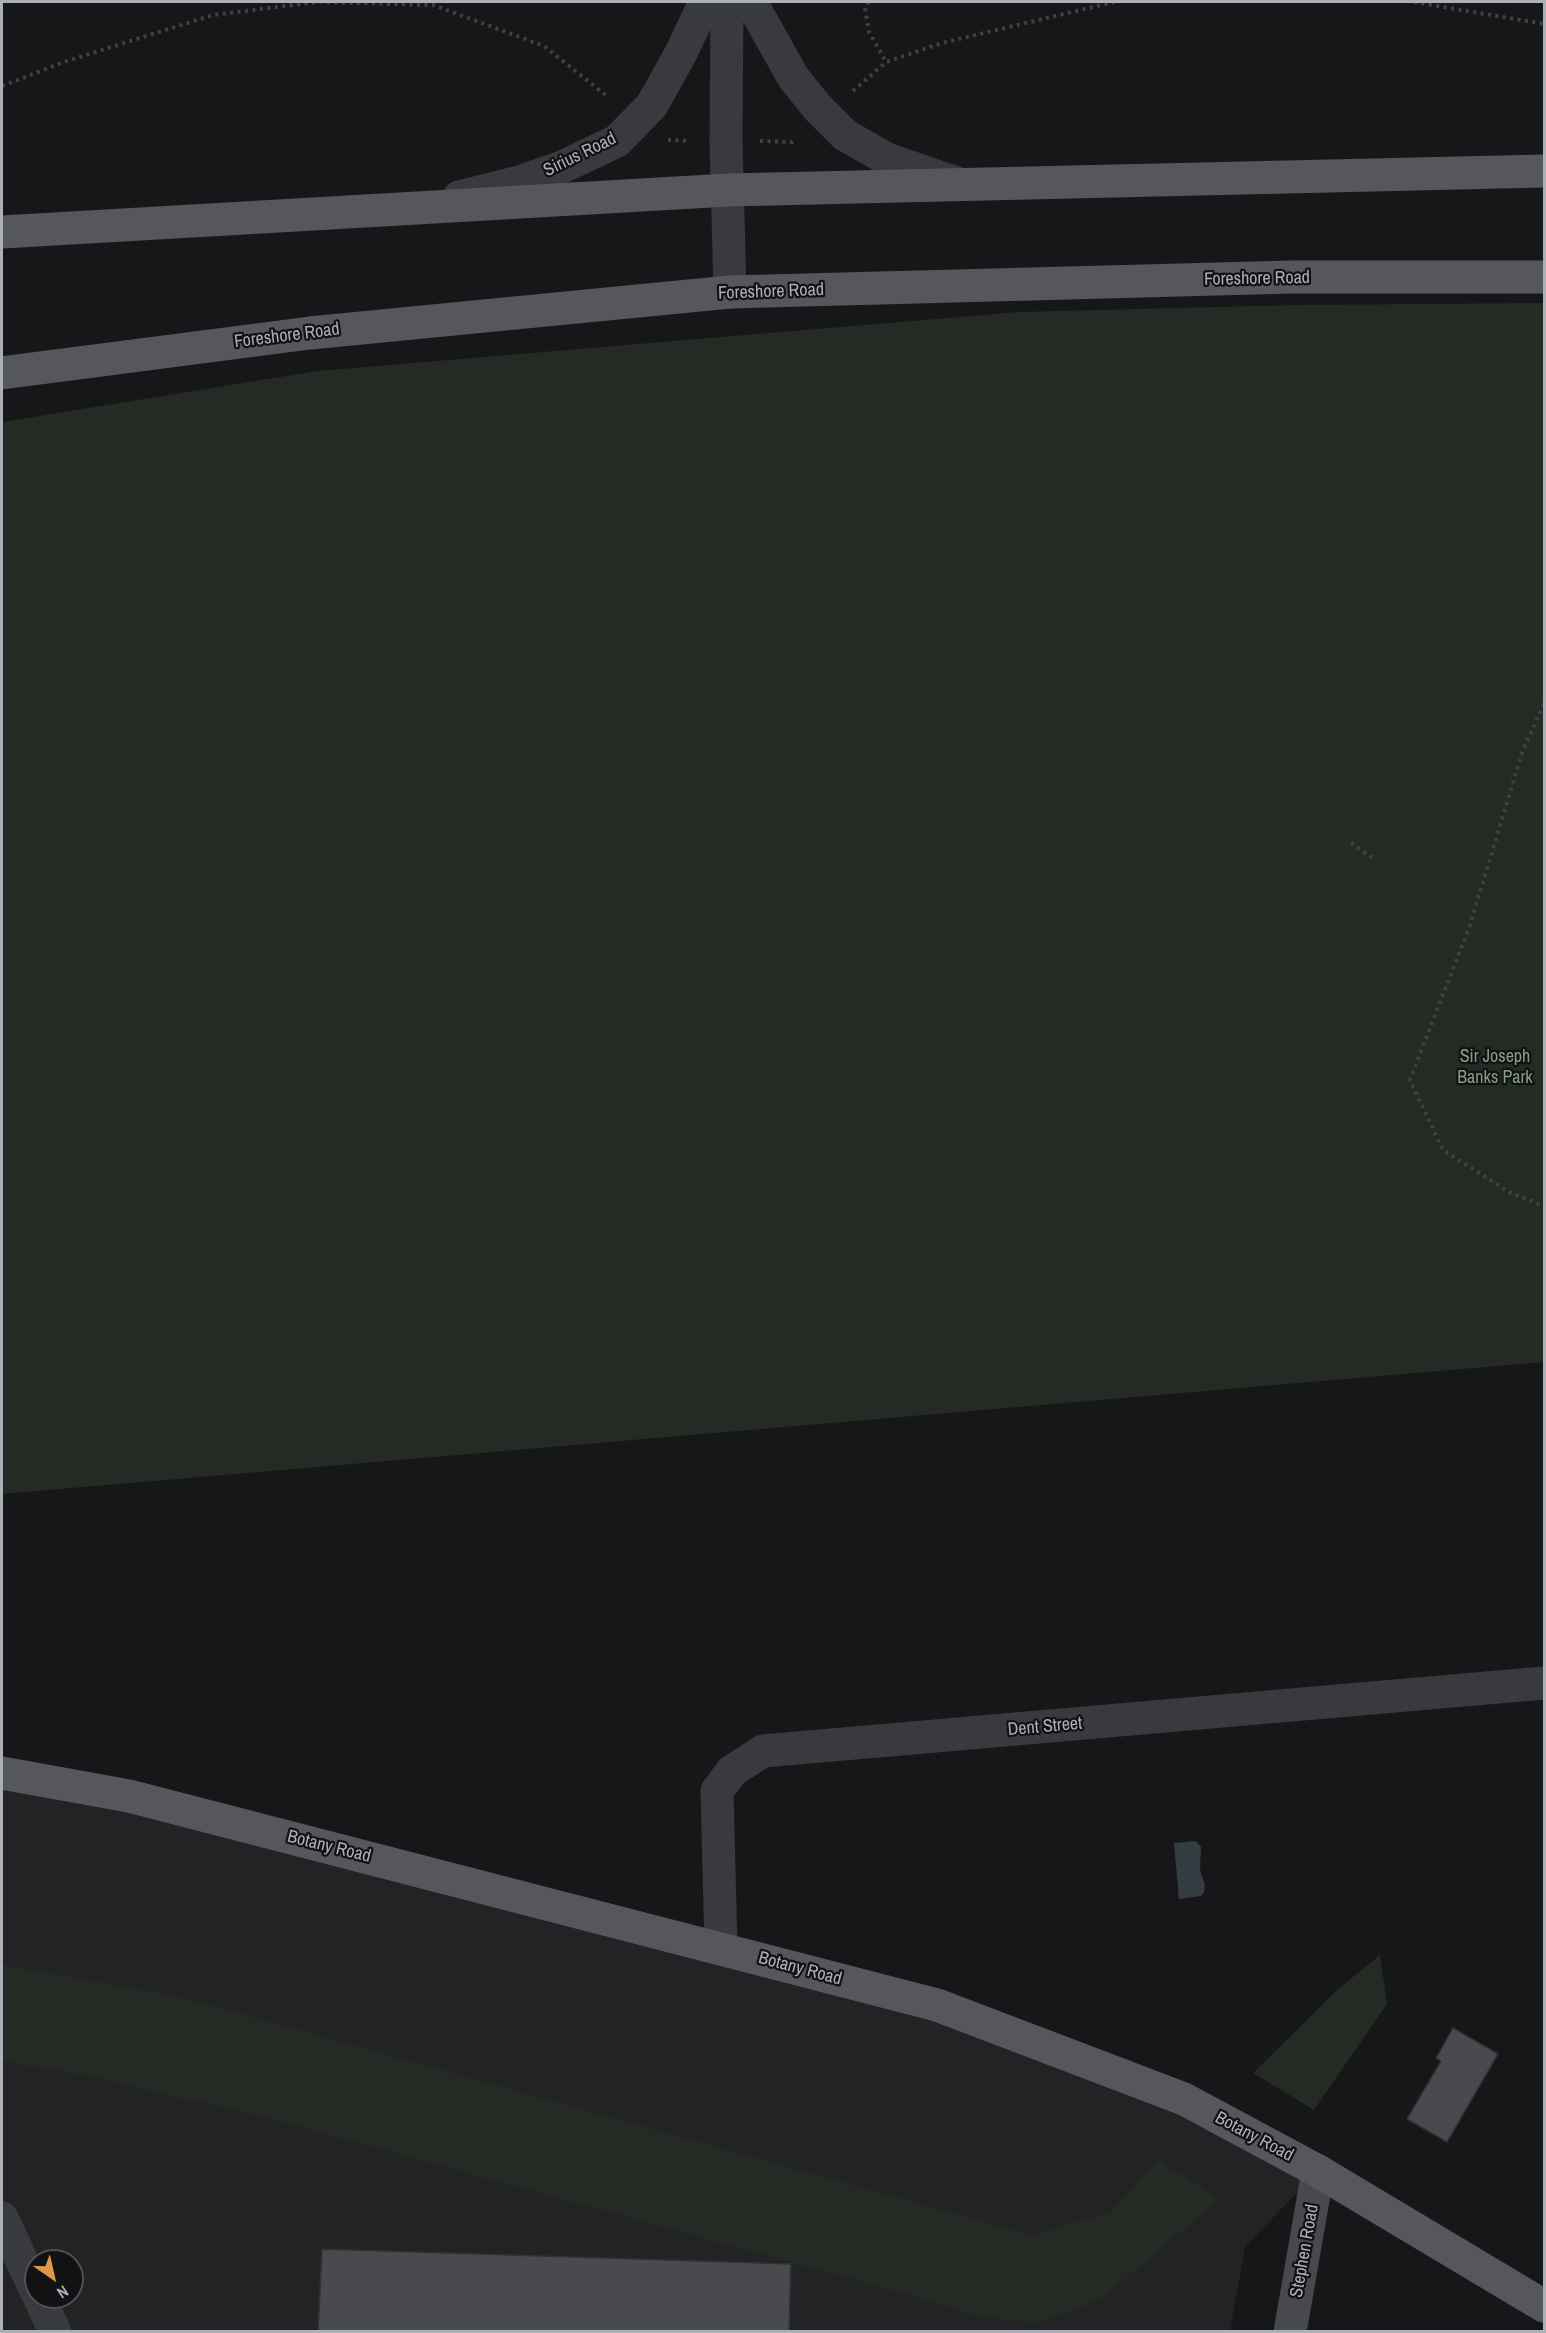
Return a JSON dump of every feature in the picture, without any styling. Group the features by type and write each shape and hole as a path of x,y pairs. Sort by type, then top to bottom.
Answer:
{"main road":[{"path":"2,232 728,190 1545,171"},
{"name":"Foreshore Road","path":"2,373 310,333 730,292 1292,277 1545,277"},
{"name":"Botany Road","path":"2,1773 129,1796 937,2005 1060,2050 1184,2100 1318,2171 1545,2306"},
{"name":"Stephen Road","path":"1290,2331 1318,2171"}],"street":[{"name":"Sirius Road","path":"419,207 519,182 567,165 617,141 652,105 681,53 705,2"},
{"path":"727,2 730,292"},
{"path":"751,2 793,77 817,107 846,135 887,159 962,184"},
{"name":"Dent Street","path":"721,1948 717,1791 732,1772 763,1751 1545,1683"},
{"path":"2,2218 24,2265"},
{"path":"45,2309 55,2331"}],"path":[{"path":"2,86 64,62 213,15 330,2 433,5 544,46 608,97"},
{"path":"869,2 865,8 868,32 886,62 942,43 1106,2 1114,2"},
{"path":"1414,2 1545,24"},
{"path":"1545,704 1523,750 1470,925 1410,1080 1443,1150 1509,1192 1545,1206"},
{"path":"1351,843 1374,859"}],"shaded area":[{"path":"2,1773 937,2005 1318,2171 1245,2247 1230,2331 2,2331"},
{"path":"1196,1841 1201,1847 1200,1870 1205,1885 1204,1892 1201,1896 1179,1899 1174,1843"}],"green space":[{"name":"Sir Joseph Banks Park","path":"1544,303 1544,1362 2,1494 2,422 317,371 1019,312 1295,305"},
{"path":"1380,1955 1387,2004 1314,2110 1253,2073 1336,1991"},
{"path":"2,1965 181,1997 1031,2235 1109,2213 1159,2161 1219,2199 1101,2299 1039,2323 976,2316 906,2294 272,2119 84,2075 2,2061"}],"building":[{"path":"1453,2028 1498,2054 1447,2142 1407,2119 1441,2061 1436,2058"},
{"path":"322,2249 791,2264 789,2332 318,2332"}]}
